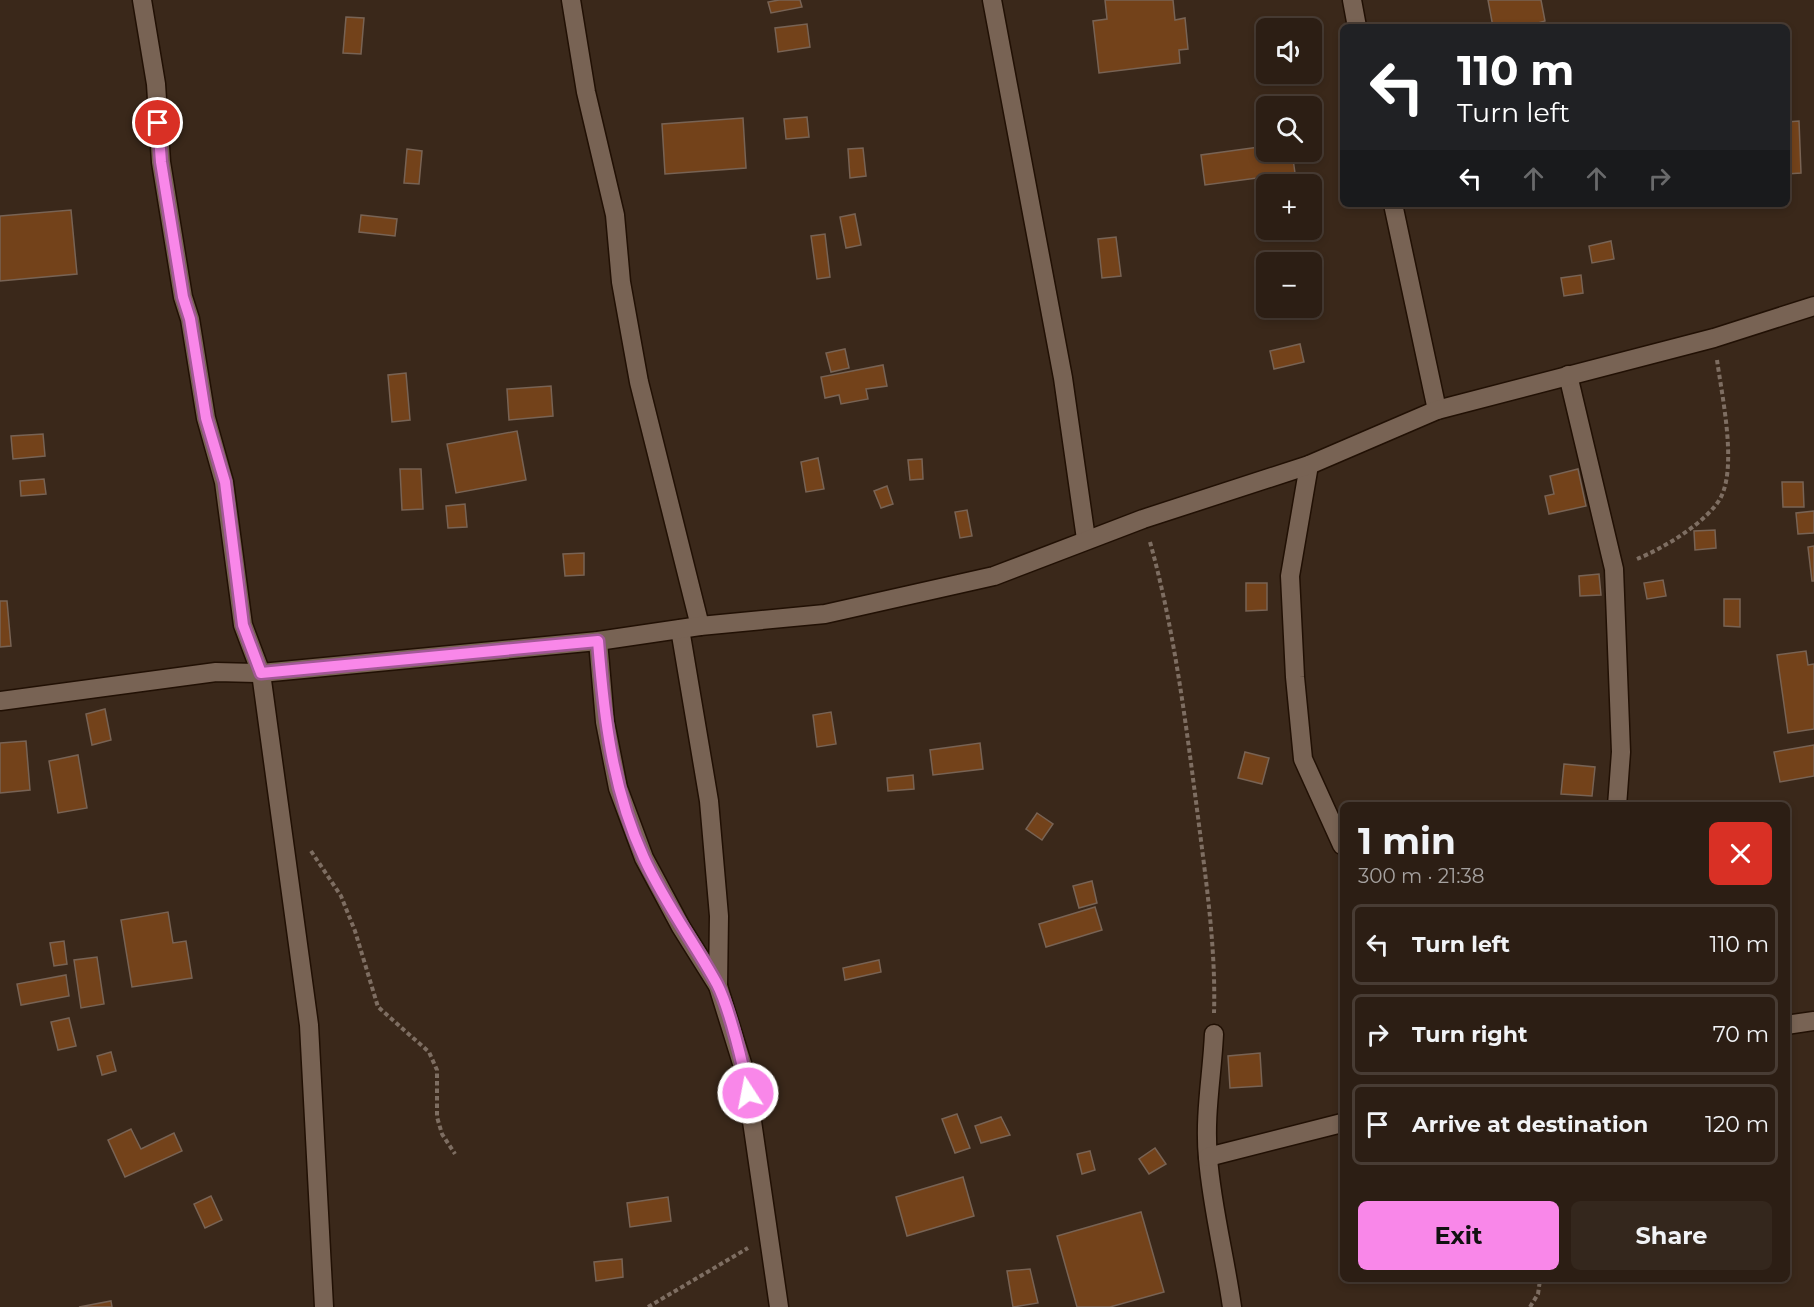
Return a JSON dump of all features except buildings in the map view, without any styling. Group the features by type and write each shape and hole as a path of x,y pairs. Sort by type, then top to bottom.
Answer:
{"street":[{"path":"142,0 156,84 161,162 183,297 190,319 206,418 225,482 243,625 261,673 309,1025 324,1307"},
{"path":"571,0 586,92 615,215 621,282 639,382 700,626"},
{"path":"992,0 1063,378 1086,539"},
{"path":"1352,0 1357,24"},
{"path":"1394,207 1437,410"},
{"path":"0,701 216,672 261,673 598,641 700,626 825,614 994,576 1041,560 1086,539 1309,465 1437,410 1714,338 1814,306"},
{"path":"1568,375 1614,568 1621,752 1617,802"},
{"path":"1309,465 1290,576 1295,677 1303,759 1340,841"},
{"path":"680,629 709,801 719,916 718,986"},
{"path":"598,641 605,722 618,788 644,858 681,927 718,986 745,1073 779,1307"},
{"path":"1790,1025 1814,1022"},
{"path":"1214,1034 1207,1107 1208,1157 1216,1226 1232,1307"},
{"path":"1208,1157 1340,1123"}],"path":[{"path":"1614,568 1655,552 1711,512 1721,496 1727,456 1714,338"},
{"path":"1143,519 1155,562 1178,676 1191,767 1207,892 1215,1005 1214,1034"},
{"path":"310,849 341,896 355,931 378,1007 429,1052 437,1070 437,1117 442,1134 455,1154"},
{"path":"648,1307 769,1236"},
{"path":"1530,1307 1538,1294 1540,1282"}],"route":[{"path":"158,123 167,207 183,297 190,319 194,354 205,398 206,418 225,482 243,625 261,673 598,641 605,722 618,788 644,858 681,927 718,986 745,1073 748,1093"}]}
